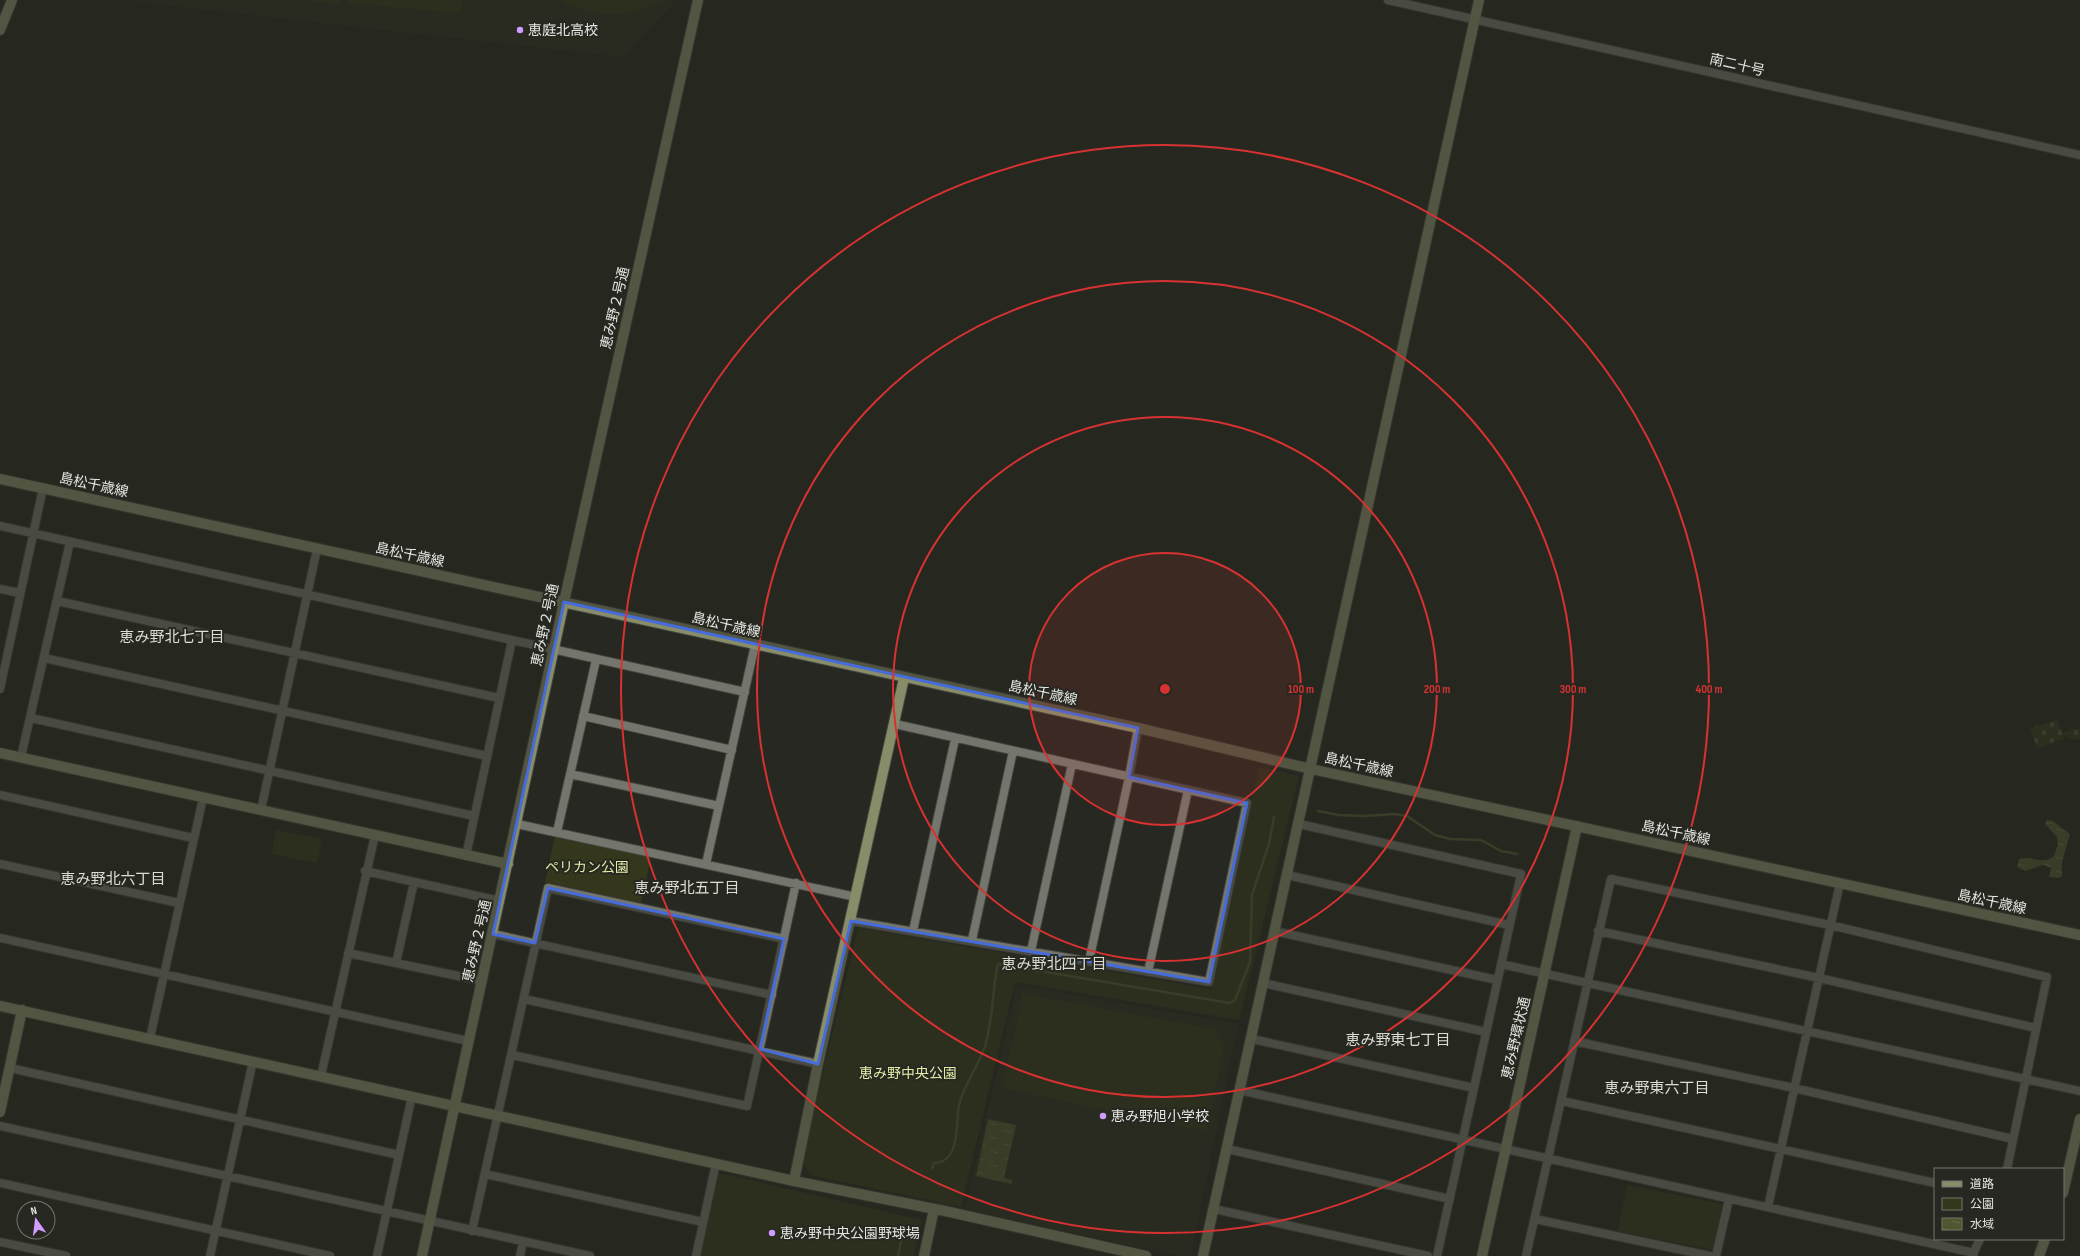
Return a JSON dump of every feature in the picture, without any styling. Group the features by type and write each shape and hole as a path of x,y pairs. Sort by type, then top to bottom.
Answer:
{"street":[{"path":"0,30 12,0"},
{"name":"恵み野２号通","path":"422,1256 564,602 698,0"},
{"name":"南二十号","path":"1388,0 2080,155"},
{"path":"1203,1256 1239,1090 1252,1039 1274,931 1312,769 1479,0"},
{"name":"島松千歳線","path":"0,478 904,678 1138,728 1312,769 2080,935"},
{"path":"0,689 4,652 20,593 43,488"},
{"path":"0,526 745,692"},
{"path":"21,757 32,718 70,542"},
{"path":"261,810 317,549"},
{"path":"0,589 20,593"},
{"path":"57,601 499,698"},
{"path":"466,856 512,640"},
{"path":"706,864 755,645"},
{"path":"44,658 281,712 487,756"},
{"path":"556,832 596,660"},
{"path":"794,1181 818,1064 895,724 904,678"},
{"path":"583,716 732,750"},
{"path":"32,718 474,816"},
{"path":"851,921 972,940 1209,982 1247,802 955,739 895,724"},
{"path":"1089,961 1129,777 1138,728"},
{"path":"913,931 955,739"},
{"path":"972,940 1013,751"},
{"path":"0,753 508,864"},
{"path":"1031,951 1072,764"},
{"path":"570,774 719,806"},
{"path":"1148,972 1188,790"},
{"path":"0,795 193,838"},
{"path":"150,1038 203,798"},
{"path":"517,824 856,897"},
{"path":"1299,824 1521,874 1437,1256"},
{"name":"恵み野環状通","path":"1482,1256 1577,826"},
{"path":"321,1076 365,871 375,835"},
{"path":"0,864 179,903"},
{"path":"365,871 500,901"},
{"path":"1287,875 1509,925"},
{"path":"1526,1256 1562,1101 1598,931 1611,879 1830,925 2047,977 2007,1168"},
{"path":"396,963 414,882"},
{"path":"512,1055 747,1106 796,883"},
{"path":"1768,1207 1840,883"},
{"path":"472,1231 548,888 784,939"},
{"path":"1274,931 1497,980"},
{"path":"1598,931 1819,978 2036,1028"},
{"path":"493,934 772,995"},
{"path":"0,938 468,1041"},
{"path":"348,953 482,981"},
{"path":"1501,964 1808,1030 2080,1091"},
{"path":"1263,982 1486,1032"},
{"path":"524,999 760,1049 818,1064"},
{"path":"0,1006 794,1181 934,1209 1143,1256"},
{"path":"0,1112 22,1010"},
{"path":"1252,1039 1474,1088"},
{"path":"1574,1041 1794,1088 2013,1139"},
{"path":"210,1256 253,1061"},
{"path":"10,1068 399,1155"},
{"path":"1239,1090 1973,1254 1980,1240"},
{"path":"377,1256 412,1096"},
{"path":"1562,1101 1934,1183"},
{"path":"2064,1189 2080,1119"},
{"path":"0,1126 590,1256"},
{"path":"1227,1150 1450,1199"},
{"path":"696,1256 716,1163"},
{"path":"485,1174 703,1222"},
{"path":"0,1183 215,1232 330,1256"},
{"path":"1716,1256 1729,1199"},
{"path":"924,1256 934,1209"},
{"path":"1214,1209 1428,1256"},
{"path":"1535,1219 1710,1256"},
{"path":"2038,1256 2045,1240"},
{"path":"520,1256 523,1241"},
{"path":"0,1242 66,1256"}],"highlighted area":[{"path":"564,602 1138,728 1129,777 1247,803 1209,982 851,921 818,1064 760,1049 784,939 548,888 535,943 493,934"}],"shaded area":[{"name":"恵庭北高校","path":"138,0 674,0 673,4 623,57 138,2"},
{"name":"恵み野旭小学校","path":"1017,985 1238,1024 1191,1254 1189,1256 1180,1256 965,1209"}],"green space":[{"path":"301,0 339,0 339,4"},
{"path":"348,0 462,0 460,13 347,3"},
{"path":"561,0 664,0 650,6 625,13 600,14 588,11"},
{"path":"2058,720 2062,733 2069,731 2070,728 2080,729 2080,740 2068,738 2068,735 2063,736 2064,739 2037,748 2030,728"},
{"name":"恵み野中央公園","path":"1259,767 1299,776 1239,1020 1015,982 961,1207 810,1175 802,1160 858,928 1211,989"},
{"path":"276,830 322,839 317,863 272,854"},
{"name":"ペリカン公園","path":"555,836 651,857 641,903 545,882"},
{"path":"1023,994 1214,1029 1224,1046 1206,1131 1002,1088"},
{"path":"719,1173 922,1220 914,1256 700,1256"},
{"path":"1627,1185 1722,1204 1713,1250 1618,1231"}],"water":[{"path":"2047,820 2053,821 2070,834 2062,862 2062,876 2059,878 2049,877 2051,868 2043,865 2025,871 2017,867 2019,859 2028,858 2046,860 2054,856 2058,844 2057,837 2045,824"},
{"path":"988,1119 1016,1125 1004,1178 1012,1180 1012,1184 976,1176"}],"waterway":[{"path":"1318,811 1339,815 1364,816 1395,814 1407,816 1435,835 1450,839 1481,840 1501,851 1517,854"},
{"path":"932,1168 934,1163 943,1161 949,1156 956,1140 958,1113 961,1098 979,1061 988,1036 998,964 1230,1003 1235,1000 1250,962 1252,895 1269,844 1274,817"},
{"path":"898,1256 903,1231"}],"place":[{"name":"恵庭北高校","path":"520,30"},
{"name":"恵み野旭小学校","path":"1103,1116"},
{"name":"恵み野中央公園野球場","path":"772,1233"}],"district":[{"name":"恵み野北七丁目","path":"172,637"},
{"name":"恵み野北六丁目","path":"113,879"},
{"name":"恵み野北五丁目","path":"687,888"},
{"name":"恵み野北四丁目","path":"1054,964"},
{"name":"恵み野東七丁目","path":"1398,1040"},
{"name":"恵み野東六丁目","path":"1657,1088"}]}
